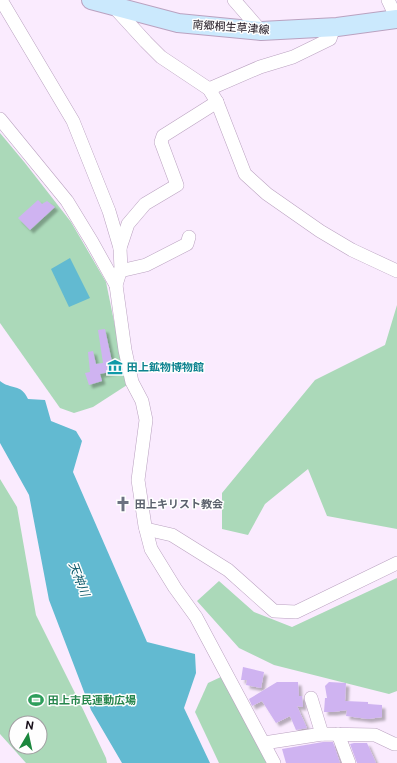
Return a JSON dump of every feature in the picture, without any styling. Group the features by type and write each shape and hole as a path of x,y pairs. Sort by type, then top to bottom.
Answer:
{"main road":[{"name":"南郷桐生草津線","path":"91,0 114,3 178,22 261,31 334,27 397,19"}],"street":[{"path":"2,0 73,121 109,211 120,248 120,271 116,285"},
{"path":"234,0 261,31"},
{"path":"388,0 397,19"},
{"path":"114,3 161,57 209,89 216,102 245,174 267,194 320,231 352,250 397,271"},
{"path":"209,89 260,67 293,57 330,39 334,27"},
{"path":"120,248 128,224 145,204 177,185 161,142 163,136 216,102"},
{"path":"0,119 67,201 116,285 125,350 132,382 142,401 146,420 138,480 146,530 151,549 175,588 196,616 274,763"},
{"path":"120,271 146,264 187,244 189,237"},
{"path":"146,530 172,535 228,570 274,611 296,612 397,563"},
{"path":"311,698 322,734"},
{"path":"264,744 322,734 375,735 397,744"},
{"path":"338,734 349,763"}],"green space":[{"path":"0,133 71,222 106,282 127,385 93,407 74,413 60,408 0,323"},
{"path":"397,305 397,529 327,516 308,469 265,504 248,535 222,529 222,493 315,380 385,345"},
{"path":"0,479 17,507 36,615 79,701 107,763 26,763 19,755 48,755 48,715 8,715 8,743 0,734"},
{"path":"397,578 397,691 389,694 274,665 239,648 197,601 219,581 254,612 292,627"},
{"path":"223,676 269,763 219,763 195,712 208,683"}],"water":[{"path":"70,258 90,298 69,307 51,269"},
{"name":"天神川","path":"0,381 4,384 19,389 28,399 45,400 51,421 76,431 82,441 73,472 147,642 195,654 196,673 184,708 210,763 122,763 91,710 49,600 29,495 0,443"}],"building":[{"path":"38,200 42,204 47,201 55,207 30,230 18,218"},
{"path":"105,329 114,371 100,374 102,381 89,385 85,373 90,372 88,352 93,351 96,364 103,363 98,330"},
{"path":"243,667 264,672 261,688 246,685 247,680 241,680"},
{"path":"277,682 298,682 299,696 302,696 303,707 297,706 307,728 296,730 290,716 276,723 262,701 252,706 249,699"},
{"path":"329,682 346,683 345,701 368,702 368,704 382,705 382,717 368,719 346,716 347,710 324,712 325,698 327,698 325,686"},
{"path":"323,742 333,742 340,763 286,763 282,749"},
{"path":"367,743 376,763 357,763 350,744"}],"place":[{"name":"田上鉱物博物館","path":"115,367"},
{"name":"田上キリスト教会","path":"123,504"},
{"name":"田上市民運動広場","path":"36,700"}]}
